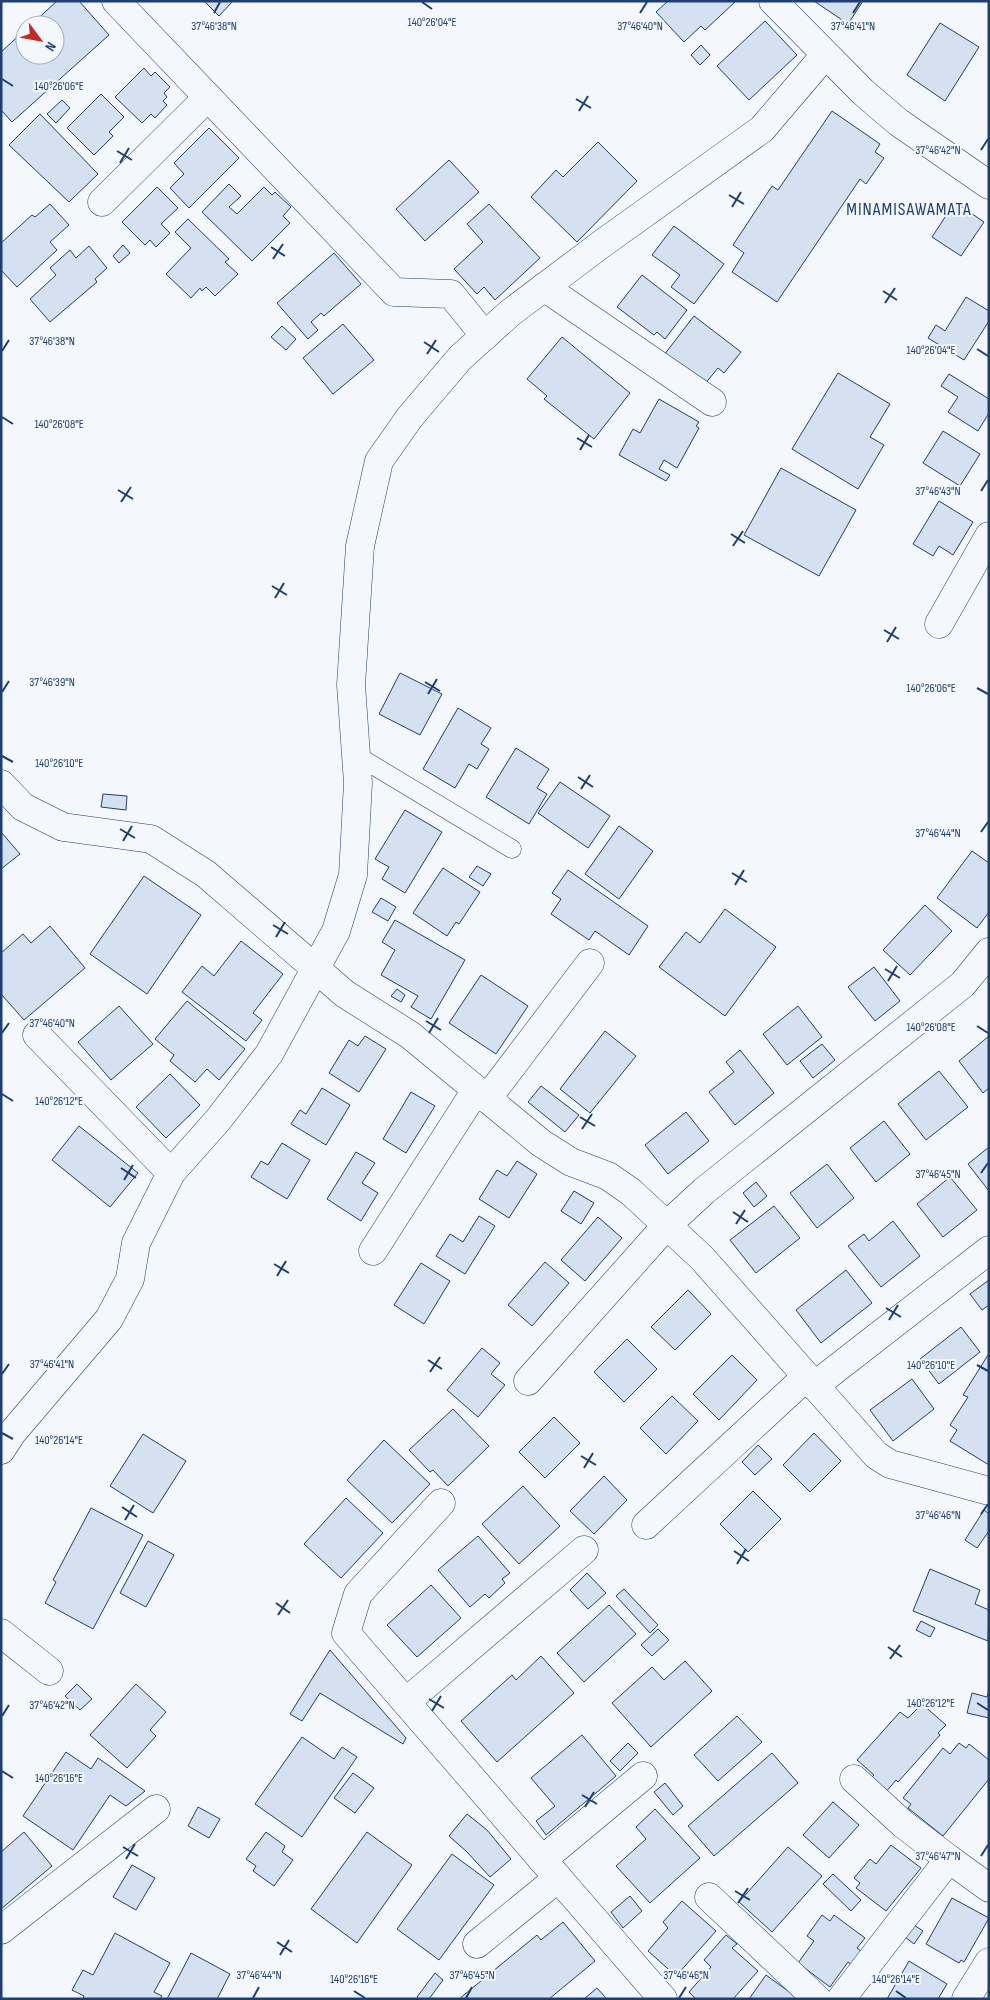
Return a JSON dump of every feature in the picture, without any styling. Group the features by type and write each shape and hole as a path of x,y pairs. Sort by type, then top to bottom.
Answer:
{"street":[{"path":"119,2 394,292 451,294 485,336"},
{"path":"782,4 825,55 863,92 898,122 989,185"},
{"path":"1,1450 12,1433 109,1319 130,1279 136,1243 171,1173 218,1120 268,1054 336,931 353,876 358,783 351,685 360,546 379,461 410,417 460,358 510,313 544,287 762,129 825,55"},
{"path":"102,202 208,97"},
{"path":"544,287 712,402"},
{"path":"939,624 989,536"},
{"path":"1,784 23,807 63,827 151,839 206,874 345,994 410,1035 541,1143 571,1162 608,1176 631,1192 702,1258 876,1455 890,1464 989,1491"},
{"path":"528,1381 666,1226 704,1191 963,984 989,952"},
{"path":"373,1251 482,1094 590,963"},
{"path":"38,1035 171,1173"},
{"path":"646,1525 810,1381 989,1250"},
{"path":"441,1503 358,1594 346,1633 663,1999"},
{"path":"406,1702 584,1550"},
{"path":"1,1633 49,1671"},
{"path":"478,1944 643,1776"},
{"path":"854,1780 903,1824 989,1888"},
{"path":"1,1930 156,1809"},
{"path":"841,1999 948,1859"},
{"path":"709,1897 817,1999"},
{"path":"966,1999 989,1962"}],"lane":[{"path":"356,755 512,849"}],"building":[{"path":"57,1 79,1 109,35 12,122 1,110 1,52 15,39 15,65 65,65 65,15 42,15"},
{"path":"204,1 233,1 219,16"},
{"path":"668,1 735,2 705,30 701,26 684,42 656,12"},
{"path":"814,1 863,1 848,24"},
{"path":"765,21 797,55 749,100 717,66"},
{"path":"940,23 979,47 945,101 907,75"},
{"path":"701,45 710,55 700,65 691,55"},
{"path":"144,68 151,76 155,72 170,87 164,93 167,97 163,101 167,105 155,118 151,114 142,123 115,97"},
{"path":"101,94 124,117 109,132 113,136 94,155 67,128"},
{"path":"62,100 70,108 56,123 47,114"},
{"path":"832,111 880,144 875,152 884,158 866,184 860,179 777,302 732,272 744,253 733,245 772,186 778,190"},
{"path":"40,114 98,174 69,202 9,145"},
{"path":"209,128 239,158 189,208 170,188 184,174 174,163"},
{"path":"598,142 637,181 577,242 531,197 556,170 563,177"},
{"path":"449,160 479,192 425,241 396,209"},
{"path":"229,184 241,196 229,207 237,214 264,187 272,195 275,192 291,207 283,216 290,223 252,261 202,212"},
{"path":"157,187 178,208 161,224 170,233 156,247 150,240 145,245 122,222"},
{"path":"955,202 984,222 961,256 932,237"},
{"path":"50,204 69,225 50,242 57,250 17,287 1,270 1,243 32,215 35,217"},
{"path":"489,204 540,258 495,300 484,287 477,294 454,269 483,242 467,224"},
{"path":"188,219 229,259 225,262 238,274 215,296 206,287 202,291 200,288 191,298 166,274 191,248 175,232"},
{"path":"674,226 724,264 694,304 671,287 680,275 652,255"},
{"path":"123,245 130,253 119,263 113,256"},
{"path":"89,246 107,268 95,279 97,282 50,322 30,299 56,275 50,268 70,250 76,258"},
{"path":"334,253 361,284 324,316 321,313 311,322 318,330 308,339 277,303"},
{"path":"642,275 687,310 665,339 657,332 654,335 617,307"},
{"path":"966,297 989,311 989,321 964,360 928,338 936,325 945,331"},
{"path":"694,316 741,352 724,373 718,368 704,385 664,355"},
{"path":"343,324 374,360 333,394 303,358"},
{"path":"282,326 296,339 286,350 271,337"},
{"path":"562,337 630,393 594,439 544,399 547,396 527,379"},
{"path":"838,373 890,404 870,437 884,445 858,489 792,449"},
{"path":"949,374 989,399 989,413 978,431 948,412 958,397 941,386"},
{"path":"659,399 699,422 696,426 699,428 677,468 664,460 659,469 670,475 666,481 619,455 633,429 640,433"},
{"path":"943,431 980,454 960,486 923,463"},
{"path":"781,468 856,510 819,576 744,535"},
{"path":"939,501 973,522 953,555 939,546 933,556 913,544"},
{"path":"400,673 442,694 420,735 379,714"},
{"path":"458,708 491,728 481,744 489,749 477,769 469,764 455,788 423,769"},
{"path":"516,748 549,769 537,788 547,794 529,824 486,797"},
{"path":"560,782 610,816 588,848 538,813"},
{"path":"103,794 127,796 126,810 101,807"},
{"path":"405,810 442,832 405,893 382,879 389,867 375,859"},
{"path":"619,826 653,851 619,899 585,874"},
{"path":"1,832 20,854 1,869"},
{"path":"972,851 989,863 989,912 977,928 937,898"},
{"path":"477,866 491,874 483,886 469,877"},
{"path":"443,868 480,892 459,924 456,922 447,936 413,913"},
{"path":"568,870 648,926 629,955 595,931 589,940 551,914 561,899 552,893"},
{"path":"144,876 201,915 147,994 90,954"},
{"path":"381,898 396,907 388,921 372,912"},
{"path":"925,905 952,931 910,975 883,950"},
{"path":"725,909 776,947 725,1016 659,967 686,932 700,943"},
{"path":"395,920 465,960 431,1019 411,1007 418,996 381,975 395,950 382,942"},
{"path":"50,926 85,968 24,1020 1,994 1,953 23,934 31,943"},
{"path":"241,941 283,974 253,1013 262,1020 246,1041 182,992 202,966 214,976"},
{"path":"874,967 900,1001 875,1021 848,987"},
{"path":"481,975 528,1006 496,1054 449,1023"},
{"path":"397,989 405,995 401,1002 391,996"},
{"path":"187,1001 245,1049 219,1080 207,1069 195,1082 170,1061 174,1055 155,1039"},
{"path":"119,1006 153,1044 111,1080 78,1042"},
{"path":"798,1006 822,1037 787,1065 763,1034"},
{"path":"605,1031 636,1056 590,1113 560,1089"},
{"path":"365,1036 386,1049 359,1092 329,1073 349,1040 358,1046"},
{"path":"989,1036 989,1088 983,1093 959,1061"},
{"path":"822,1044 835,1060 813,1078 800,1061"},
{"path":"740,1050 774,1093 735,1125 709,1092 734,1072 726,1062"},
{"path":"939,1071 968,1107 926,1140 898,1104"},
{"path":"170,1074 200,1105 166,1138 136,1107"},
{"path":"541,1086 579,1115 565,1132 528,1102"},
{"path":"322,1088 350,1105 326,1145 291,1124 300,1110 306,1114"},
{"path":"411,1092 435,1106 406,1153 383,1139"},
{"path":"686,1112 709,1141 668,1174 645,1145"},
{"path":"884,1121 910,1154 876,1182 850,1148"},
{"path":"79,1126 138,1173 110,1207 52,1160"},
{"path":"282,1143 310,1160 287,1199 251,1177 261,1161 268,1165"},
{"path":"989,1147 989,1191 968,1164"},
{"path":"356,1152 375,1163 362,1183 378,1193 361,1221 327,1199"},
{"path":"517,1161 537,1174 509,1218 479,1199 497,1170 507,1176"},
{"path":"827,1164 854,1198 817,1228 790,1193"},
{"path":"950,1177 977,1210 943,1237 917,1204"},
{"path":"756,1182 767,1196 754,1207 743,1193"},
{"path":"574,1191 594,1203 581,1224 561,1211"},
{"path":"774,1206 800,1238 756,1273 730,1240"},
{"path":"479,1216 495,1226 465,1274 436,1256 450,1234 463,1242"},
{"path":"598,1217 622,1238 585,1281 561,1260"},
{"path":"893,1221 920,1256 881,1287 848,1246 864,1234 869,1241"},
{"path":"545,1262 569,1283 532,1326 508,1305"},
{"path":"421,1263 450,1281 424,1324 394,1305"},
{"path":"846,1270 872,1303 821,1343 796,1310"},
{"path":"989,1280 989,1305 982,1310 970,1294"},
{"path":"688,1290 711,1314 675,1350 651,1327"},
{"path":"961,1327 980,1352 939,1384 920,1359"},
{"path":"627,1339 657,1369 624,1402 594,1372"},
{"path":"482,1348 500,1363 491,1374 505,1385 478,1417 447,1390"},
{"path":"732,1355 757,1380 719,1420 693,1394"},
{"path":"988,1355 989,1465 950,1441 957,1430 950,1425 968,1397 963,1395"},
{"path":"912,1379 934,1409 893,1441 870,1410"},
{"path":"672,1396 698,1421 666,1454 640,1428"},
{"path":"453,1409 489,1446 448,1486 433,1470 430,1472 409,1450"},
{"path":"554,1417 580,1443 545,1478 519,1452"},
{"path":"814,1433 841,1461 810,1492 783,1465"},
{"path":"143,1434 186,1461 153,1513 110,1486"},
{"path":"384,1440 430,1484 392,1523 347,1480"},
{"path":"758,1445 772,1459 755,1475 742,1462"},
{"path":"604,1476 627,1500 594,1534 570,1511"},
{"path":"523,1486 560,1526 519,1564 482,1524"},
{"path":"753,1491 781,1519 748,1552 720,1524"},
{"path":"346,1498 383,1533 341,1578 304,1544"},
{"path":"91,1508 143,1535 93,1629 45,1603 56,1582 53,1580"},
{"path":"984,1510 989,1514 989,1531 977,1548 965,1540"},
{"path":"478,1536 510,1573 502,1579 505,1583 489,1598 485,1594 470,1607 438,1570"},
{"path":"148,1541 174,1555 146,1607 120,1593"},
{"path":"930,1569 980,1590 975,1604 989,1610 988,1641 913,1611"},
{"path":"587,1573 606,1593 588,1609 570,1590"},
{"path":"431,1585 461,1618 417,1657 387,1625"},
{"path":"624,1589 658,1625 650,1633 616,1596"},
{"path":"609,1605 636,1634 584,1682 557,1653"},
{"path":"921,1621 935,1628 930,1637 916,1630"},
{"path":"658,1629 669,1640 652,1656 641,1645"},
{"path":"330,1650 406,1738 403,1744 320,1693 302,1721 290,1714"},
{"path":"541,1656 574,1693 497,1762 461,1721 512,1675 516,1680"},
{"path":"685,1661 712,1691 651,1747 612,1703 652,1667 664,1680"},
{"path":"77,1684 92,1699 80,1710 65,1696"},
{"path":"136,1684 166,1712 150,1730 156,1736 127,1768 90,1735"},
{"path":"989,1690 989,1718 967,1713 972,1693 987,1697"},
{"path":"922,1704 946,1725 938,1733 940,1735 898,1782 896,1780 885,1793 870,1779 874,1775 857,1760 900,1712 908,1718"},
{"path":"737,1716 762,1742 718,1781 694,1755"},
{"path":"582,1735 616,1776 546,1835 536,1821 555,1806 531,1778"},
{"path":"302,1737 334,1759 342,1747 357,1757 302,1837 255,1804"},
{"path":"628,1743 638,1753 620,1771 610,1761"},
{"path":"959,1743 966,1748 969,1744 989,1760 989,1779 943,1836 908,1808 911,1804 903,1798 943,1748 950,1754"},
{"path":"66,1752 91,1769 98,1758 145,1791 126,1806 110,1795 73,1850 23,1816"},
{"path":"772,1753 798,1783 714,1856 688,1826"},
{"path":"353,1773 374,1788 355,1813 334,1798"},
{"path":"665,1783 683,1806 673,1815 654,1792"},
{"path":"833,1802 859,1825 829,1858 803,1835"},
{"path":"198,1807 220,1819 209,1838 188,1826"},
{"path":"655,1809 700,1858 650,1903 616,1866 646,1839 636,1827"},
{"path":"467,1814 487,1830 511,1859 490,1877 449,1836"},
{"path":"24,1832 52,1866 1,1909 1,1852"},
{"path":"266,1832 285,1846 282,1852 293,1860 274,1886 253,1871 256,1866 246,1859"},
{"path":"367,1832 412,1865 357,1943 311,1909"},
{"path":"891,1845 921,1868 886,1911 856,1888 860,1883 854,1878 870,1859 876,1864"},
{"path":"788,1847 822,1876 772,1932 739,1902"},
{"path":"452,1854 494,1885 439,1960 397,1929"},
{"path":"132,1865 155,1878 136,1910 113,1897"},
{"path":"833,1874 861,1900 851,1911 823,1884"},
{"path":"630,1896 642,1911 623,1928 611,1912"},
{"path":"952,1898 989,1918 964,1962 961,1960 959,1963 926,1944"},
{"path":"682,1901 716,1931 676,1976 648,1951 668,1928 663,1922"},
{"path":"822,1915 830,1921 834,1915 865,1938 857,1948 861,1951 852,1965 848,1962 830,1987 798,1963 814,1941 807,1936"},
{"path":"563,1922 595,1961 549,1999 459,1999 537,1935 541,1940"},
{"path":"914,1925 923,1931 914,1944 905,1937"},
{"path":"115,1933 170,1963 154,1992 162,1996 160,1999 83,1999 84,1996 72,1990 83,1970 93,1975"},
{"path":"726,1935 737,1944 732,1948 758,1971 733,1999 696,1999 689,1992 711,1967 704,1960"},
{"path":"191,1953 230,1974 217,1999 167,1999"},
{"path":"909,1961 947,1984 938,1999 887,1999"},
{"path":"435,1973 443,1980 429,1999 419,1999 417,1997"},
{"path":"766,1975 799,1999 749,1999"},
{"path":"597,1988 607,1999 584,1999"}],"district":[{"name":"MINAMISAWAMATA","path":"909,209"}]}
